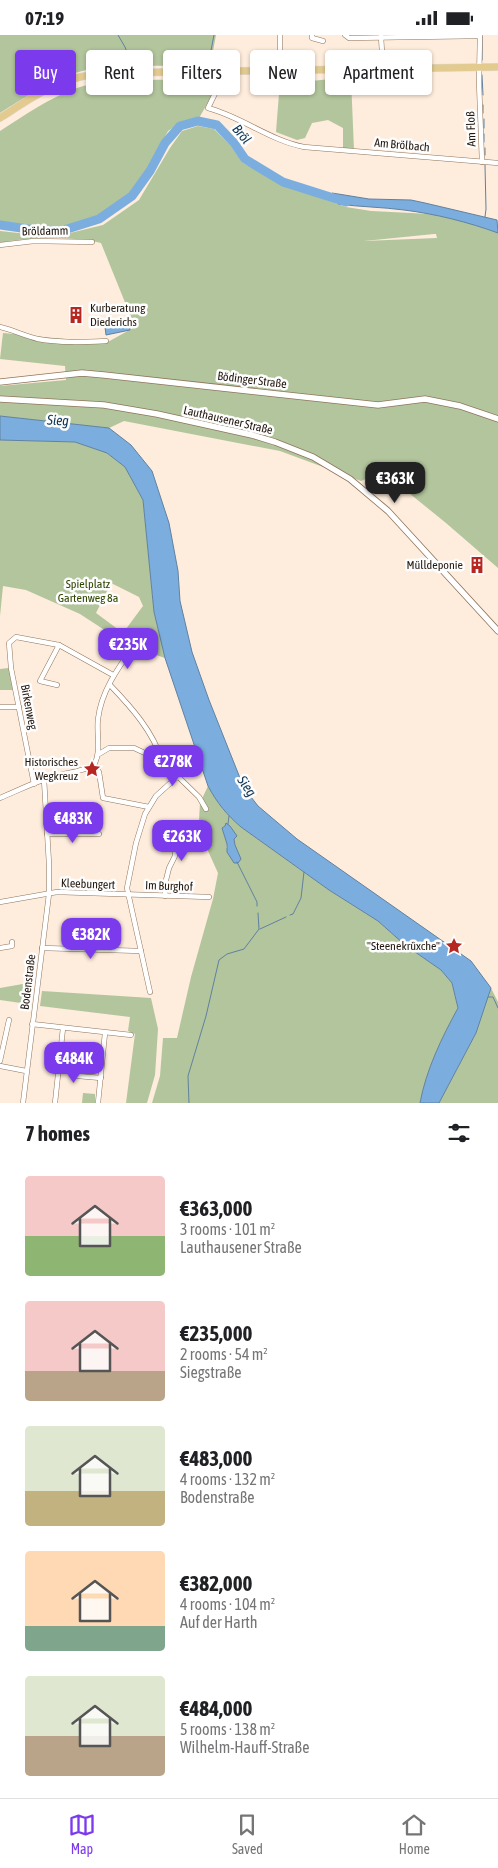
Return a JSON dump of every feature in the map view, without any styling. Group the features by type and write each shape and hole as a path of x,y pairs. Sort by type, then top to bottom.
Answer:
{"main road":[{"path":"432,68 498,67"},
{"path":"240,71 325,70"},
{"path":"0,118 49,88 80,77 115,73 163,72"}],"street":[{"path":"280,35 280,50"},
{"path":"312,35 312,38 323,41"},
{"path":"345,35 349,38 480,35"},
{"name":"Am Floß","path":"480,35 482,162"},
{"path":"381,36 382,50"},
{"name":"Am Brölbach","path":"214,95 208,108 222,112 275,139 304,147 498,163"},
{"name":"Bröldamm","path":"0,245 34,241 92,242"},
{"path":"0,327 37,339 72,342 106,341"},
{"name":"Bödinger Straße","path":"0,382 82,373 378,405 425,399 460,406 498,419"},
{"name":"Lauthausener Straße","path":"0,399 104,405 252,435 313,457 350,479 388,511 498,631"},
{"name":"Birkenweg","path":"34,784 9,643 16,637 59,645"},
{"path":"58,685 40,681 59,645 113,675"},
{"path":"99,754 98,719 113,675 133,647"},
{"path":"110,685 138,715 159,750 162,761"},
{"path":"0,707 19,707"},
{"path":"0,797 44,779 77,773 94,765 99,754 105,749 112,747 134,748 162,761 199,797 206,809"},
{"path":"94,765 99,771 103,797 149,807"},
{"path":"150,992 128,895 136,843 149,807 156,796 177,777"},
{"name":"Bodenstraße","path":"23,1103 49,894 44,779"},
{"path":"165,896 168,868 175,856 177,827"},
{"path":"47,834 99,834"},
{"name":"Kleebungert","path":"0,902 56,892 128,895"},
{"name":"Im Burghof","path":"128,895 209,897"},
{"path":"0,948 12,946 12,942"},
{"path":"42,948 140,951"},
{"path":"0,1061 9,1020"},
{"path":"32,1024 131,1035"},
{"path":"55,1103 63,1028"},
{"path":"98,1103 106,1033"},
{"path":"59,1061 79,1063 78,1076 101,1078"},
{"path":"0,1066 26,1071"}],"green space":[{"path":"0,35 216,35 213,50 163,50 163,66 153,66 153,50 86,50 86,71 76,73 76,50 15,50 15,95 29,95 0,113"},
{"path":"153,80 163,80 163,95 212,95 199,118 180,123 168,131 147,170 130,195 100,217 62,229 0,223 0,131 61,95 76,95 77,88 86,86 86,95 153,95"},
{"path":"325,80 325,95 352,95 354,150 343,149 343,128 328,120 312,123 305,138 297,140 276,132 279,95 315,95 315,81"},
{"path":"198,126 214,129 230,145 243,163 282,184 346,207 371,211 430,214 469,223 498,233 498,568 383,472 361,481 280,451 124,421 109,428 0,416 0,386 66,380 65,366 0,359 3,333 106,343 135,327 101,243 78,239 51,238 23,239 0,243 0,231 36,235 62,235 103,225 139,200 182,131","holes":["434,234 436,234 437,238 364,241"]},
{"name":"Spielplatz Gartenweg 8a","path":"0,440 75,442 107,453 125,467 143,500 154,612 165,658 129,646 80,614 26,590 3,586 0,616","holes":["111,583 139,597 143,606 123,633 96,613"]},
{"path":"9,668 13,690 0,690 0,669"},
{"path":"208,786 231,818 241,827 329,890 378,921 405,945 441,970 452,983 458,1008 435,1054 426,1078 420,1103 152,1103 160,1076 163,1038 177,1038 218,873 204,842 199,821 200,803","holes":["225,826 234,839 235,845 226,848 227,844 222,828"]},
{"path":"34,982 34,986 30,989 28,1004 0,1000 0,988"},
{"path":"491,988 498,1002 498,1103 439,1103 476,1033"},
{"path":"42,991 151,998 158,1029 155,1075 147,1103 126,1103 135,1034 128,1031 130,1017 40,1006"},
{"path":"83,1093 95,1094 95,1103 82,1103"}],"water":[{"path":"332,193 369,199 411,200 497,220 498,233 464,222 428,214 338,204"},
{"path":"125,322 130,323 130,330 106,335 105,327 108,324 117,325"},
{"path":"0,416 109,428 131,445 152,471 169,523 178,571 180,601 192,652 244,788 258,806 297,839 471,961 491,988 476,1033 439,1103 420,1103 426,1078 435,1054 458,1008 452,983 441,970 405,945 378,921 329,890 241,827 231,818 208,786 165,658 154,612 143,500 125,467 107,453 75,442 0,440"},
{"path":"226,823 237,836 234,839 235,845 241,859 238,863 234,863 227,852 227,844 222,828"}],"waterway":[{"path":"118,35 126,50"},
{"path":"211,50 214,35"},
{"path":"482,35 482,60"},
{"path":"482,75 483,95"},
{"path":"483,105 483,113"},
{"path":"484,119 484,128"},
{"name":"Bröl","path":"0,225 35,230 61,231 99,219 132,196 150,171 165,143 180,126 198,121 217,125 234,143 245,159 283,182 346,202"},
{"path":"484,134 484,142"},
{"path":"485,148 485,155"},
{"path":"485,165 485,217"},
{"path":"228,824 229,816"},
{"path":"237,862 257,902 257,906"},
{"path":"290,915 293,914 301,898 304,872"},
{"path":"189,1103 188,1076 206,1016 219,960 227,954 244,949 259,929 258,913"},
{"path":"260,929 286,917"},
{"path":"488,997 493,997 498,1008"}],"place":[{"name":"Kurberatung Diederichs","path":"76,315"},
{"name":"Mülldeponie","path":"477,565"},
{"name":"Historisches Wegkreuz","path":"92,769"},
{"name":"\"Steenekrüxche\"","path":"454,946"}],"water label":[{"name":"Sieg","path":"58,420"},
{"name":"Sieg","path":"247,786"}]}
